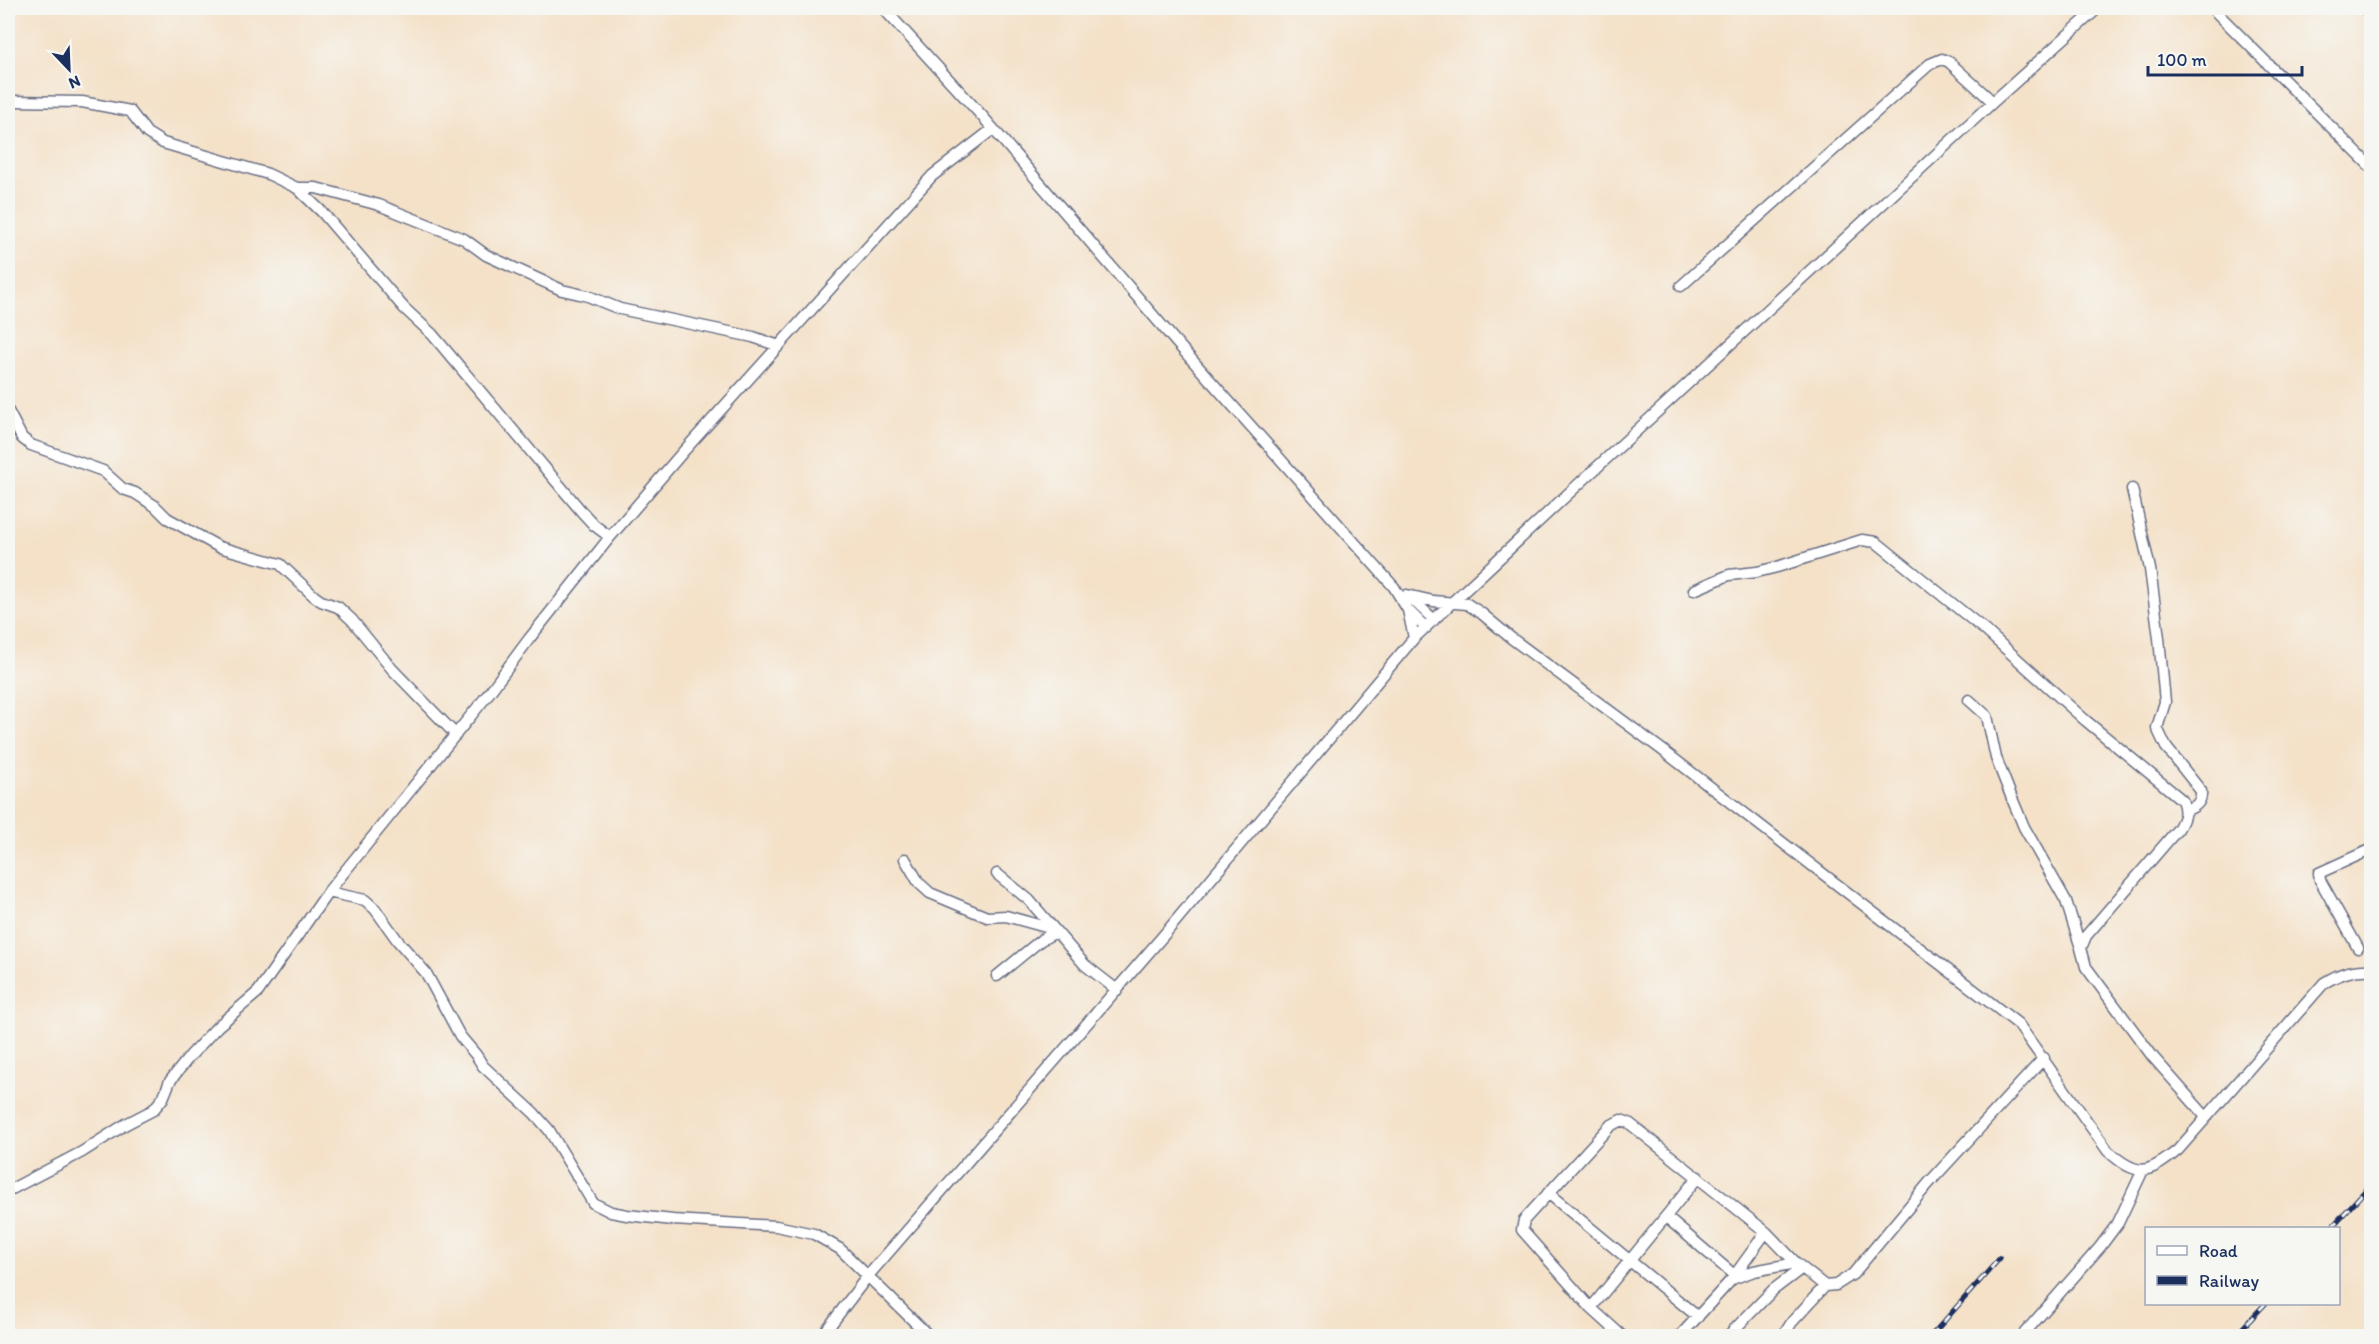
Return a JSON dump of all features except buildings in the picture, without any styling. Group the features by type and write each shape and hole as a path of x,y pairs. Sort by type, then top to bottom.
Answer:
{"street":[{"path":"883,8 993,129 1176,342 1394,587 1407,610 1414,638"},
{"path":"822,1336 867,1277 1117,990 1414,638 1993,102 2098,8"},
{"path":"2212,8 2372,168"},
{"path":"2364,8 2372,15"},
{"path":"1681,286 1930,64 1942,59 1949,62 1993,102"},
{"path":"8,101 82,102 130,111 147,134 163,143 268,174 297,189 322,212 398,301 432,334 582,512 610,537"},
{"path":"8,1191 82,1152 153,1110 163,1098 170,1080 190,1056 218,1027 258,992 328,892 456,735 610,537 682,453 932,177 993,129"},
{"path":"297,189 305,186 316,188 379,205 464,239 486,255 562,290 588,296 633,312 753,337 779,346"},
{"path":"8,411 22,438 31,445 103,471 123,489 135,493 174,522 219,547 280,564 314,596 338,607 352,620 392,669 456,735"},
{"path":"2132,489 2150,568 2159,638 2164,710 2158,720 2157,728 2166,747 2201,791 2202,798 2199,803 2186,810"},
{"path":"1694,590 1729,574 1757,572 1777,567 1863,540 1876,542 1976,622 2085,720 2173,791 2182,800 2186,810 2184,819 2178,829 2086,936 2081,948"},
{"path":"1394,587 1407,595 1434,620"},
{"path":"1407,595 1433,601 1467,604 1481,613 2018,1024 2108,1151 2125,1167 2143,1170 2160,1165 2178,1150 2324,983 2340,974 2357,969 2372,970"},
{"path":"1407,610 1426,628"},
{"path":"1969,700 1987,716 1996,758 2024,827 2066,901 2086,967 2152,1057 2206,1118"},
{"path":"2358,948 2320,880 2319,873 2372,849"},
{"path":"905,859 919,883 930,893 987,917 1006,916 1055,930"},
{"path":"997,874 1029,900 1085,965 1117,990"},
{"path":"328,892 365,900 375,909 398,941 426,973 460,1036 483,1066 549,1130 593,1203 611,1212 627,1215 776,1226 814,1234 840,1249 929,1336"},
{"path":"997,976 1055,930"},
{"path":"1783,1336 1792,1322 1825,1286 1836,1285 1853,1274 1928,1184 2044,1058"},
{"path":"1622,1336 1591,1308 1522,1230 1524,1220 1548,1193 1603,1132 1621,1120 1629,1123 1766,1232 1799,1266 1825,1286"},
{"path":"2022,1336 2118,1223 2143,1170"},
{"path":"1591,1308 1698,1177"},
{"path":"1548,1193 1698,1317"},
{"path":"1666,1217 1733,1277"},
{"path":"1680,1336 1733,1277 1766,1232"},
{"path":"1733,1277 1754,1271 1799,1266"},
{"path":"1728,1336 1799,1266"}],"railway":[{"path":"2332,1227 2372,1183"},
{"path":"1931,1336 2000,1258"},
{"path":"2235,1336 2264,1305"}]}
